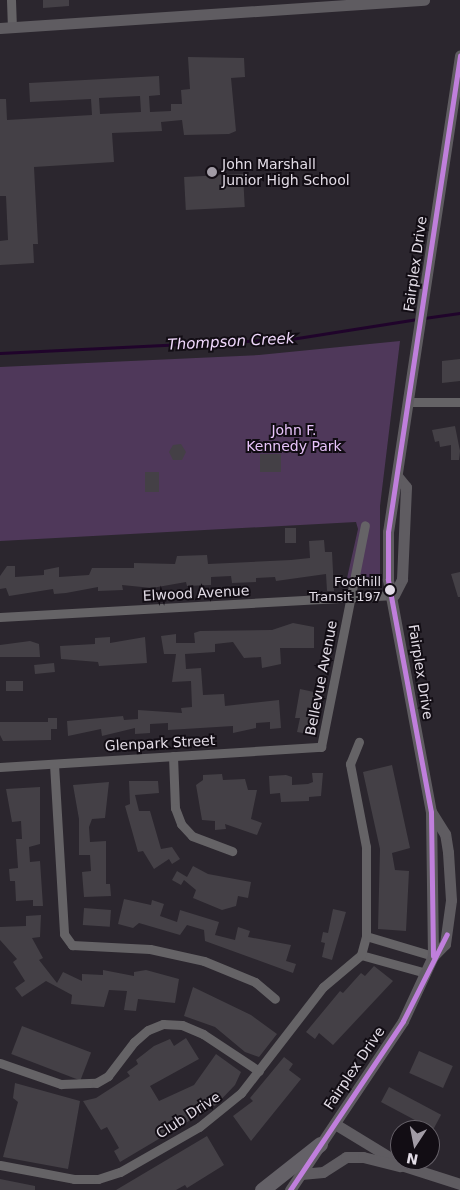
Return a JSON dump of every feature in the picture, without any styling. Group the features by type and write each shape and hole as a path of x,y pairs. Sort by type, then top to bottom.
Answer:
{"highway":[{"path":"262,1190 320,1144"}],"main road":[{"path":"0,28 424,0"},
{"name":"Fairplex Drive","path":"290,1190 403,1021 433,956 432,812 409,704 394,595 388,579 388,532 393,486 398,477 410,402 460,56"},
{"name":"Fairplex Drive","path":"432,812 445,834 451,878 446,944 433,956"},
{"path":"334,1124 390,1158"},
{"path":"301,1174 323,1172 346,1157 390,1164"},
{"path":"416,1170 460,1184"}],"street":[{"path":"11,0 12,28"},
{"path":"410,402 460,402"},
{"name":"Bellevue Avenue","path":"321,747 365,525"},
{"name":"Elwood Avenue","path":"0,617 350,599 394,595"},
{"path":"359,742 350,764 366,847 366,936 361,955 426,973"},
{"name":"Glenpark Street","path":"0,766 321,747"},
{"path":"173,756 175,808 181,824 192,836 232,852"},
{"path":"54,764 64,934 72,945 150,949 204,962 255,982 274,999"},
{"path":"366,936 433,956"},
{"name":"Club Drive","path":"0,1165 74,1179 98,1179 120,1172 225,1108 259,1071 323,987 361,955"},
{"path":"0,1063 61,1084 96,1083 108,1076 141,1036 163,1024 182,1025 203,1034 259,1071"}],"green space":[{"name":"John F. Kennedy Park","path":"400,341 380,506 380,575 369,587 345,587 358,529 356,522 0,541 0,367 259,355"}],"building":[{"path":"43,0 69,0 69,6 43,8"},
{"path":"188,57 244,58 245,77 231,78 236,131 229,134 184,135 182,120 161,122 162,131 112,133 114,162 34,167 38,244 33,244 34,263 0,265 0,241 8,240 6,196 0,196 0,99 6,99 7,120 92,115 91,99 30,102 29,83 159,76 160,95 149,96 150,112 171,111 171,104 182,104 181,90 190,89","holes":["140,96 141,112 100,114 99,98"]},
{"path":"243,174 245,207 186,210 184,177"},
{"path":"460,359 460,381 442,383 442,361"},
{"path":"455,426 460,451 459,460 451,460 451,445 440,447 439,441 435,442 432,430"},
{"path":"181,444 186,452 182,460 173,460 169,452 173,445"},
{"path":"260,454 281,454 281,472 260,472"},
{"path":"145,472 159,472 159,492 145,492"},
{"path":"285,528 296,528 296,543 285,543"},
{"path":"324,540 325,552 332,552 334,591 327,591 326,574 276,581 275,577 256,578 256,582 232,583 231,576 211,577 211,585 187,586 186,582 152,588 122,585 123,590 98,591 98,587 54,594 53,589 9,596 6,588 0,589 0,576 7,566 15,566 15,577 44,575 44,570 59,567 59,577 89,575 92,568 134,568 134,563 175,564 177,556 207,555 208,564 291,560 310,558 309,541"},
{"path":"460,572 460,597 458,597 451,574"},
{"path":"293,623 314,627 314,648 280,648 281,664 262,668 261,657 244,658 233,642 215,644 215,652 185,654 186,669 201,668 203,695 224,694 225,706 279,700 281,728 270,729 270,722 256,723 256,728 233,733 233,726 168,730 168,723 150,724 150,733 135,734 135,728 102,736 101,729 68,736 67,721 123,716 124,720 138,719 138,710 182,713 181,708 192,707 191,681 172,682 176,654 164,654 161,636 176,634 176,643 195,643 194,633 200,631 272,630"},
{"path":"110,637 110,643 145,637 147,663 99,666 98,662 61,659 60,646 95,644 95,638"},
{"path":"30,641 39,644 40,657 0,657 0,645"},
{"path":"54,663 55,672 35,674 34,665"},
{"path":"6,681 23,681 23,691 6,691"},
{"path":"300,689 314,692 308,734 297,732 300,718 295,718"},
{"path":"48,718 57,718 57,729 51,729 51,740 3,741 0,735 0,722 48,722"},
{"path":"392,765 410,848 392,853 395,870 409,871 406,931 378,929 380,849 363,772"},
{"path":"312,773 323,773 321,796 309,797 309,801 281,802 280,793 270,794 269,776 286,775 292,777 292,785 308,784 313,782"},
{"path":"222,774 223,780 245,779 248,790 257,790 251,819 262,823 257,835 225,824 226,829 215,830 215,821 202,820 196,785 203,780 203,775"},
{"path":"129,781 158,781 159,793 135,795 139,811 150,811 161,849 172,847 180,859 172,864 169,859 154,869 143,851 138,852 125,806 130,804"},
{"path":"109,782 105,818 92,819 89,827 90,842 106,841 106,884 110,884 111,896 84,897 82,872 91,871 90,855 79,855 79,819 73,785"},
{"path":"40,787 40,844 29,847 30,862 40,861 43,906 33,906 33,900 16,901 15,881 10,881 9,869 18,868 16,839 22,839 21,821 12,822 6,789"},
{"path":"193,866 208,874 251,882 248,898 238,896 236,906 222,910 193,898 196,890 184,880 181,885 172,880 177,871 187,877"},
{"path":"124,899 151,905 152,900 164,904 160,916 177,922 180,910 219,922 215,935 235,940 238,927 250,931 248,937 291,945 286,961 296,964 293,973 205,941 204,930 187,925 180,935 139,923 133,928 118,924"},
{"path":"84,908 111,910 110,927 83,925"},
{"path":"333,909 346,912 332,960 322,957 325,943 321,942 323,932 328,933"},
{"path":"41,915 40,937 32,938 43,958 39,960 57,983 63,972 82,981 82,974 103,975 103,970 134,976 134,972 146,970 179,979 175,1003 138,999 136,1011 124,1010 127,991 109,990 104,1007 71,1004 72,995 46,981 22,997 15,988 25,981 13,962 17,959 0,940 0,927 26,926 26,916"},
{"path":"374,966 393,981 333,1045 319,1033 315,1039 306,1032 340,991 343,993 361,973 365,976"},
{"path":"193,987 251,1015 277,1034 259,1057 245,1052 215,1027 184,1016"},
{"path":"22,1026 91,1053 80,1081 11,1054"},
{"path":"186,1038 199,1059 150,1086 159,1101 194,1085 216,1054 241,1072 235,1085 216,1105 120,1162 114,1151 119,1148 107,1127 101,1130 83,1101 96,1098 130,1076 127,1072 138,1064 136,1060 154,1046 170,1039 174,1046"},
{"path":"419,1051 453,1066 443,1088 409,1073"},
{"path":"284,1057 293,1064 289,1070 301,1079 251,1141 233,1116 253,1101 250,1098"},
{"path":"15,1083 80,1101 68,1169 3,1157 18,1102 13,1098"},
{"path":"389,1087 441,1115 438,1120 415,1120 381,1102"},
{"path":"207,1136 224,1165 187,1188 185,1185 176,1190 116,1190"},
{"path":"0,1179 35,1186 35,1190 0,1190"}],"waterway":[{"name":"Thompson Creek","path":"424,318 460,313"},
{"name":"Thompson Creek","path":"0,353 291,339 417,319"}],"transit line":[{"name":"197","path":"433,956 431,812 388,579 388,532 460,55"},
{"name":"197","path":"290,1190 403,1021 447,934"}],"place":[{"name":"John Marshall Junior High School","path":"212,172"},
{"name":"Foothill Transit 197","path":"390,590"}]}
